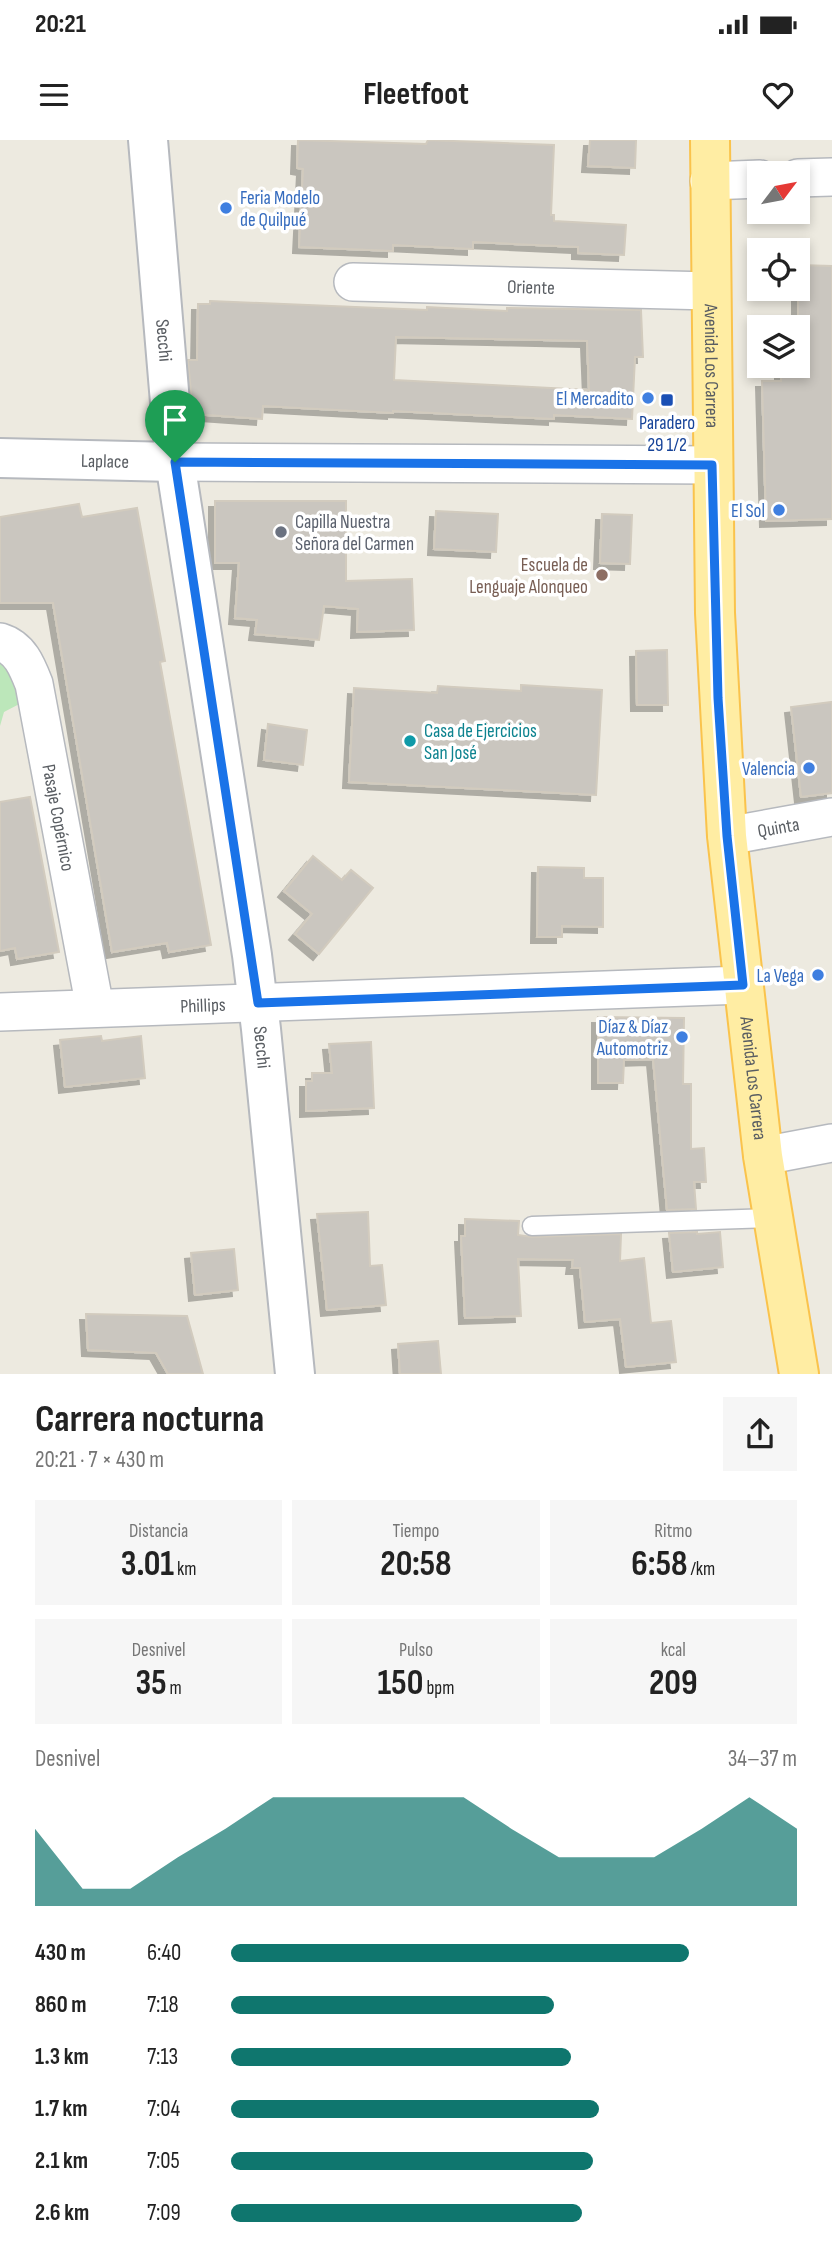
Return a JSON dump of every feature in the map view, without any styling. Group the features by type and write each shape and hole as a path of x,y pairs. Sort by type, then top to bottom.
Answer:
{"main road":[{"name":"Avenida Los Carrera","path":"710,140 712,465 718,685 727,836 763,1156 799,1374"}],"street":[{"name":"Secchi","path":"148,140 175,462 258,1003 295,1374"},
{"path":"810,178 832,177"},
{"path":"709,181 747,180"},
{"name":"Oriente","path":"353,282 711,291"},
{"name":"Laplace","path":"0,458 175,462 712,465"},
{"name":"Pasaje Copérnico","path":"0,642 19,653 34,684 95,1008"},
{"name":"Quinta","path":"727,836 832,817"},
{"name":"Phillips","path":"0,1012 743,985"},
{"path":"763,1156 832,1143"}],"lane":[{"path":"532,1226 774,1218"}],"green space":[{"path":"0,660 11,664 27,700 4,712 0,726"}],"building":[{"path":"298,140 426,144 428,140 554,145 551,215 554,215 554,221 626,225 624,255 578,253 578,247 473,242 473,249 393,245 393,251 299,247 303,169 297,168"},
{"path":"590,140 636,140 635,168 588,166"},
{"path":"810,265 832,266 832,519 766,521 762,381 810,378 810,315 798,315 798,301 810,301"},
{"path":"210,301 427,310 427,307 507,311 507,308 641,310 643,357 635,357 632,419 554,415 554,419 263,406 262,419 193,414 188,360 197,360 198,304 210,304","holes":["396,337 587,341 589,390 394,380"]},
{"path":"215,501 346,501 346,581 412,579 414,630 357,632 358,609 324,606 319,640 255,634 257,620 235,618 239,563 215,563"},
{"path":"79,504 82,517 137,508 165,661 160,662 211,945 169,952 167,943 112,952 53,603 0,603 0,517"},
{"path":"436,511 498,514 496,552 434,549"},
{"path":"602,514 632,515 630,564 600,563"},
{"path":"667,650 668,705 637,705 636,651"},
{"name":"Casa de Ejercicios San José","path":"521,685 602,690 596,795 349,782 354,688 437,693 438,686 521,691"},
{"path":"832,702 832,793 801,797 791,707"},
{"path":"268,724 307,730 303,765 264,760"},
{"path":"30,797 59,952 17,959 15,948 0,951 0,802"},
{"path":"313,856 342,880 351,870 373,888 319,954 295,934 312,914 284,891"},
{"path":"538,867 584,868 584,878 603,878 603,927 562,926 562,937 537,937"},
{"path":"598,1017 684,1018 683,1084 691,1084 691,1149 704,1148 706,1182 694,1182 696,1209 667,1210 653,1059 624,1060 623,1083 598,1083"},
{"path":"101,1036 102,1041 141,1036 145,1078 65,1087 60,1040"},
{"path":"371,1042 374,1108 306,1111 306,1081 312,1081 312,1073 332,1073 329,1044"},
{"path":"368,1212 370,1266 382,1265 386,1305 327,1310 317,1214"},
{"path":"465,1219 519,1221 518,1235 532,1237 621,1234 620,1261 644,1258 651,1323 671,1321 676,1362 626,1367 620,1319 585,1322 580,1268 572,1268 573,1260 518,1259 521,1316 465,1318 461,1236 465,1236"},
{"path":"720,1232 723,1267 673,1272 669,1233"},
{"path":"234,1249 238,1290 195,1295 191,1253"},
{"path":"86,1314 187,1316 203,1374 168,1374 156,1353 88,1350"},
{"path":"438,1341 441,1374 400,1374 398,1344"}],"place":[{"name":"Feria Modelo de Quilpué","path":"226,208"},
{"name":"El Mercadito","path":"648,398"},
{"name":"Paradero 29 1/2","path":"667,400"},
{"name":"El Sol","path":"779,510"},
{"name":"Capilla Nuestra Señora del Carmen","path":"281,532"},
{"name":"Escuela de Lenguaje Alonqueo","path":"602,575"},
{"name":"Casa de Ejercicios San José","path":"410,741"},
{"name":"Valencia","path":"809,768"},
{"name":"La Vega","path":"818,975"},
{"name":"Díaz & Díaz Automotriz","path":"682,1037"}],"route":[{"path":"175,462 712,465 718,698 727,836 743,985 258,1003 175,462"}]}
